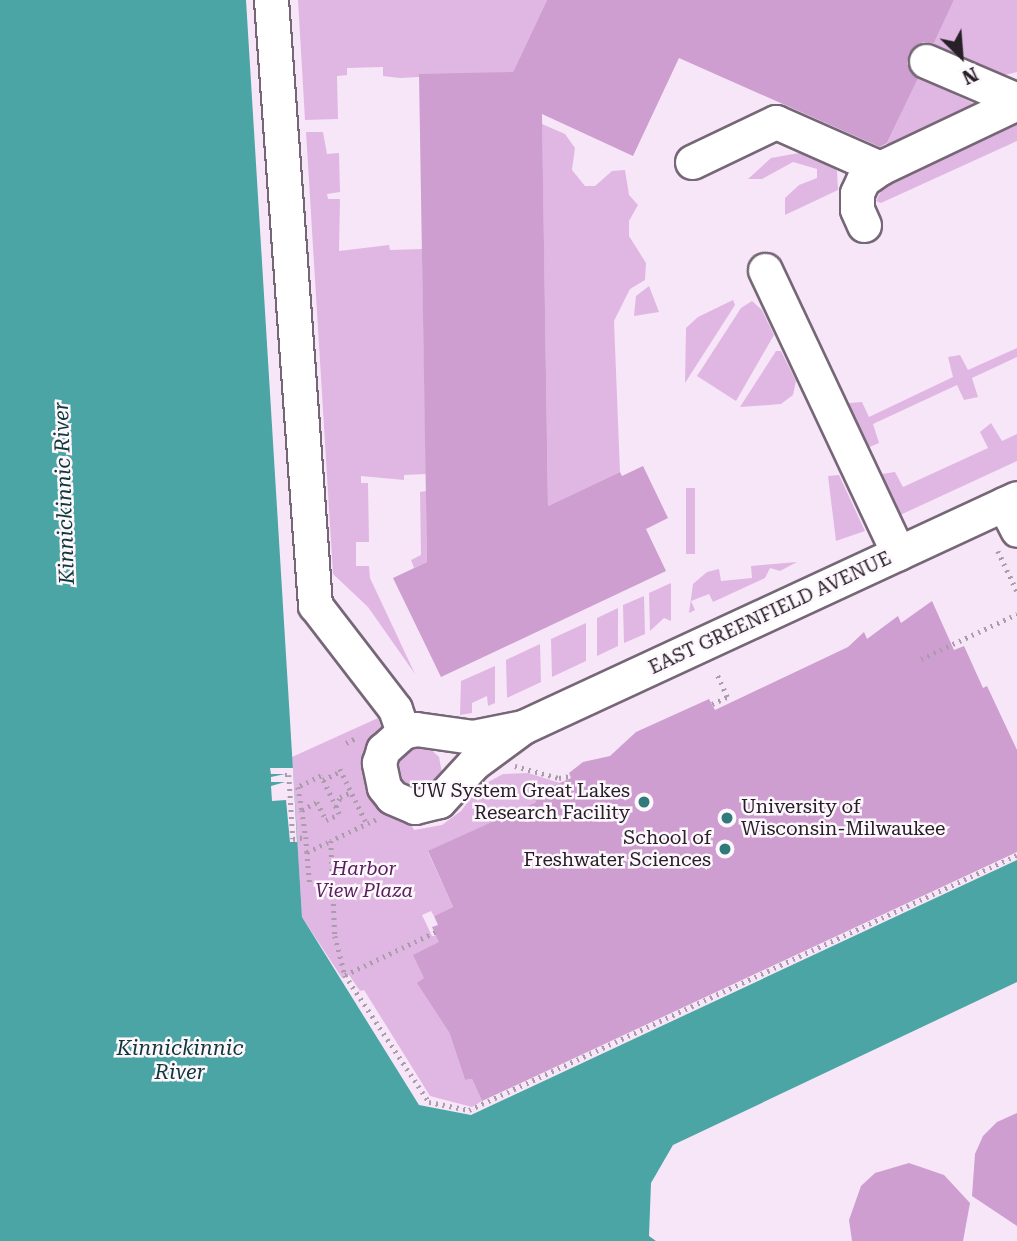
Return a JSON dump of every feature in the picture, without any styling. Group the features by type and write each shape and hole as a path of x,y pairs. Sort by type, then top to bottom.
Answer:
{"street":[{"path":"271,0 315,605 395,709 403,732 391,739 379,763 384,787 397,800"},
{"path":"926,61 1017,101"},
{"path":"864,225 857,209 857,193 863,180 880,168 1017,101"},
{"path":"692,162 776,122 880,168"},
{"path":"765,270 898,553"},
{"name":"EAST GREENFIELD AVENUE","path":"397,800 415,807 439,801 474,763 523,727 898,553 1008,518"},
{"name":"EAST GREENFIELD AVENUE","path":"403,732 416,729 473,737 523,727"}],"path":[{"path":"1008,518 1017,591"},
{"path":"921,659 1017,614"},
{"path":"712,704 727,697 716,671"},
{"path":"511,765 559,778 570,776"},
{"path":"323,780 340,770 367,824"},
{"path":"285,775 289,775 293,839 306,837"},
{"path":"302,810 317,803 326,820 339,814 321,776 298,787 310,886"},
{"path":"335,807 340,797 351,792"},
{"path":"307,852 384,816 397,800"},
{"path":"331,841 335,936 345,975 429,1102 469,1110 1017,855"},
{"path":"345,975 435,932"}],"green space":[{"path":"298,0 547,0 513,72 400,78 383,76 383,67 347,68 347,75 337,76 338,119 305,120"},
{"path":"954,0 1017,0 1017,72 1001,76 933,45"},
{"path":"918,77 973,103 974,108 883,152"},
{"path":"1017,122 1017,141 881,203 876,201 884,185"},
{"path":"542,124 565,134 575,148 572,170 585,186 595,186 612,171 625,170 629,195 638,205 629,221 629,236 646,263 645,280 630,289 614,321 620,472 548,506"},
{"path":"306,132 323,132 327,154 339,153 340,192 327,194 328,199 340,199 339,251 389,245 390,250 422,249 426,474 404,475 404,480 361,476 361,483 368,483 369,542 356,542 356,566 369,566 370,578 415,674 368,607 333,574"},
{"path":"799,153 832,164 837,171 838,190 785,215 785,198 799,185 817,178 817,169 793,162 762,179 748,179 771,158"},
{"path":"649,286 659,312 634,316 636,296"},
{"path":"733,300 735,305 685,383 686,328 698,317"},
{"path":"752,301 762,310 774,335 736,401 697,376 741,308"},
{"path":"1017,348 1017,357 972,378 978,397 964,400 957,385 873,424 879,443 867,448 848,409 849,403 862,402 869,417 953,377 948,357 960,355 968,370"},
{"path":"776,351 781,351 796,381 793,395 781,404 740,407"},
{"path":"991,423 1002,441 1017,434 1017,461 898,516 882,474 895,472 903,487 988,448 980,432"},
{"path":"839,475 865,531 836,541 828,476"},
{"path":"686,488 695,488 695,554 686,554"},
{"path":"426,491 427,562 414,568 411,560 421,555 420,492"},
{"path":"797,562 780,571 770,568 765,578 713,602 709,594 691,601 695,610 689,613 693,584 707,572 719,569 721,581 752,578 751,566"},
{"path":"671,583 671,621 664,618 650,631 649,593"},
{"path":"644,596 645,634 624,643 623,605"},
{"path":"618,608 618,646 597,656 597,618"},
{"path":"586,623 586,661 552,677 551,639"},
{"path":"540,644 541,682 507,698 506,660"},
{"path":"495,666 495,703 488,706 487,696 472,703 472,713 460,715 461,681"},
{"name":"Harbor View Plaza","path":"378,718 383,732 387,812 410,822 414,830 442,825 461,811 479,787 503,774 528,773 560,783 533,795 536,802 428,852 453,907 434,916 431,911 422,915 432,936 443,935 449,1032 465,1080 472,1079 482,1101 472,1107 430,1096 364,990 360,991 349,975 342,978 302,917 292,757"},
{"path":"411,744 427,746 439,757 442,773 434,788 402,791 392,760"}],"water":[{"name":"Kinnickinnic River","path":"0,0 246,0 302,917 419,1105 471,1115 1017,860 1017,982 673,1145 651,1183 649,1236 656,1241 0,1241"}],"pier":[{"path":"270,768 293,768 297,842 290,842 286,800 272,801 271,786 285,782 271,782 271,777 285,774 271,774"}],"building":[{"path":"547,0 954,0 934,43 923,42 909,53 907,64 918,78 887,143 880,147 679,58 633,156 542,114 548,506 620,472 622,476 643,466 668,518 646,529 666,571 441,677 393,578 427,562 419,74 513,72"},
{"name":"University of Wisconsin-Milwaukee","path":"932,601 954,650 964,646 983,688 987,686 1017,750 1017,852 482,1101 472,1079 465,1080 449,1032 417,983 424,978 413,955 439,942 432,927 438,925 434,916 453,907 428,851 536,802 533,795 571,778 569,773 583,762 610,756 636,732 709,699 715,710 848,647 864,632 867,639 898,616 901,623"},
{"path":"1017,1113 1017,1226 972,1196 975,1154 983,1136 997,1122"},
{"path":"909,1163 944,1175 970,1203 963,1241 852,1241 849,1220 861,1186 875,1173"}],"place":[{"name":"UW System Great Lakes Research Facility","path":"644,802"},
{"name":"University of Wisconsin-Milwaukee","path":"727,818"},
{"name":"School of Freshwater Sciences","path":"725,849"}]}
